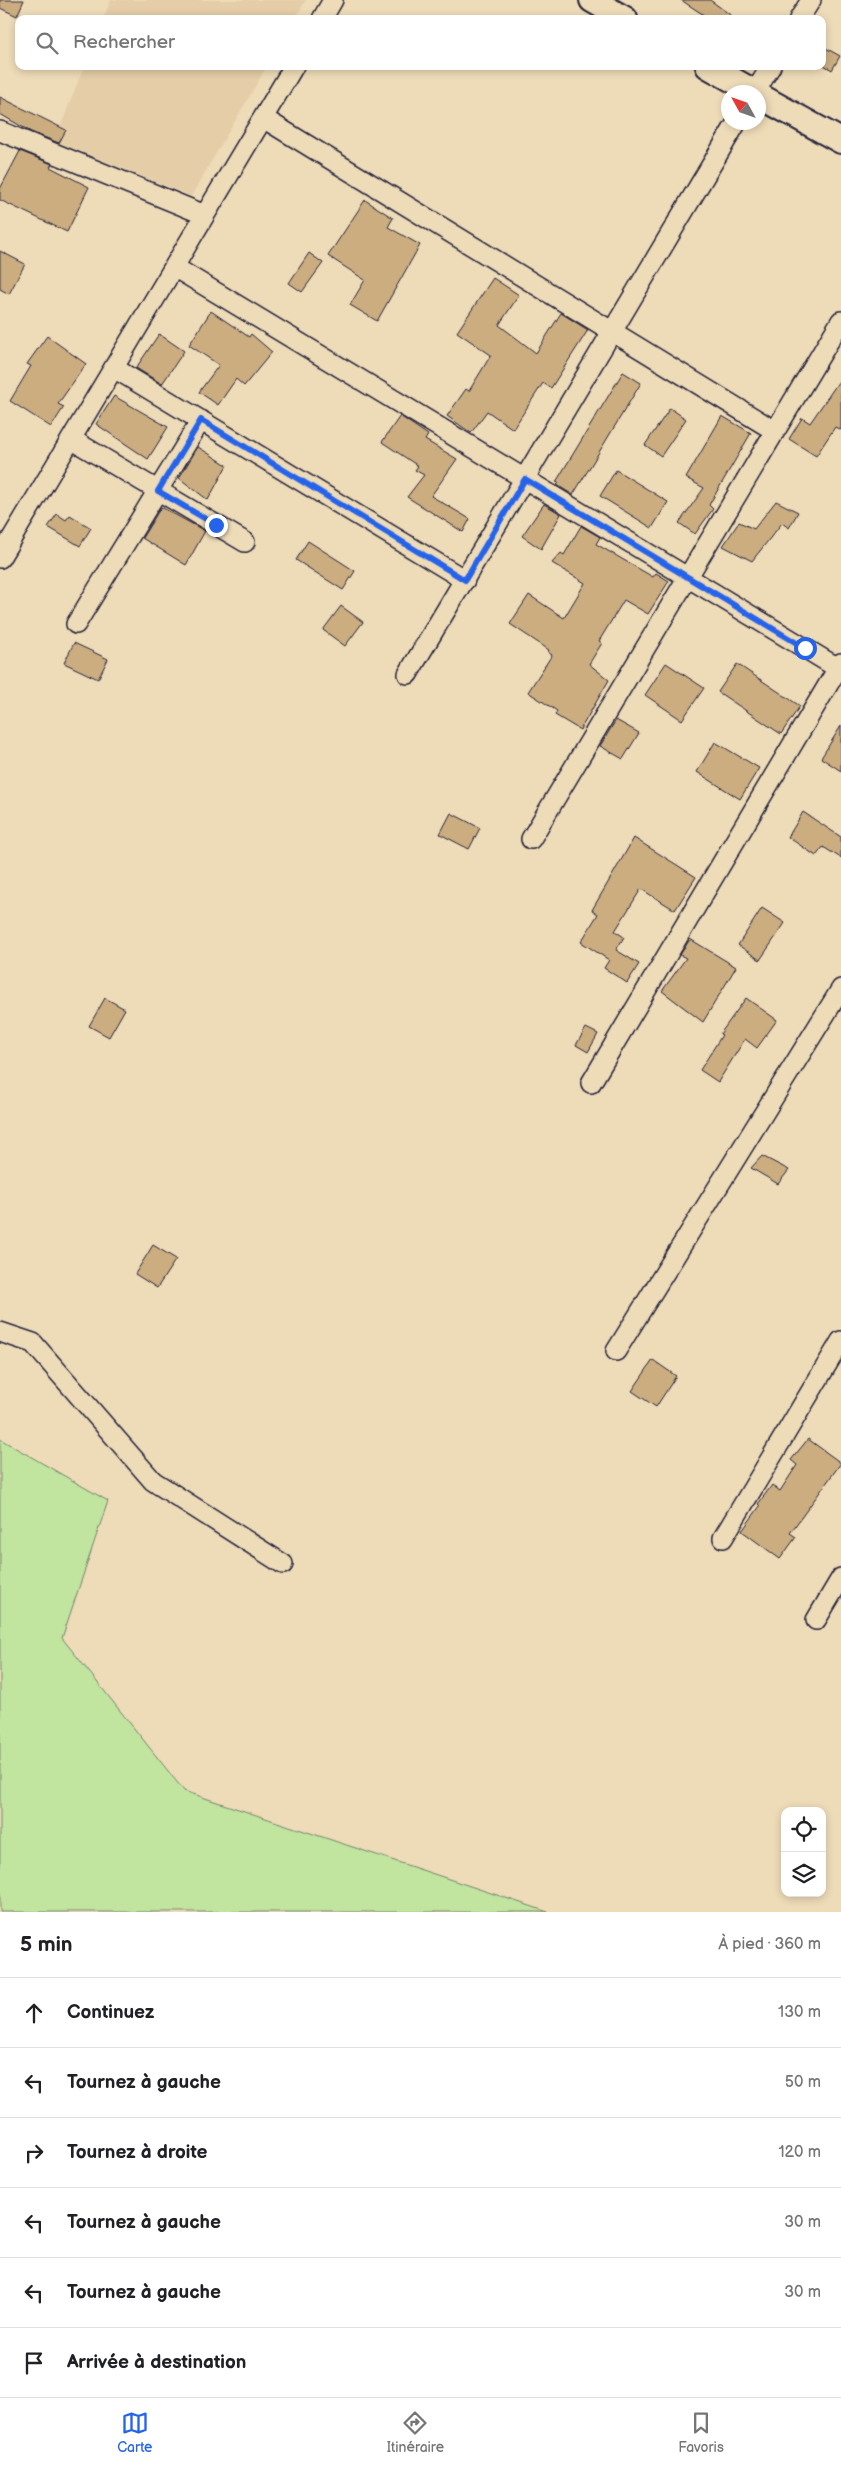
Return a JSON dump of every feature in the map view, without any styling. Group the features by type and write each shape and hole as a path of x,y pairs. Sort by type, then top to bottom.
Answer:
{"street":[{"path":"325,15 334,0"},
{"path":"592,0 618,15"},
{"path":"802,15 811,0"},
{"path":"0,558 292,70"},
{"path":"715,70 742,85"},
{"path":"759,85 769,70"},
{"path":"766,99 841,141"},
{"path":"263,118 775,431"},
{"path":"408,674 733,130"},
{"path":"0,131 205,215"},
{"path":"174,267 840,667 591,1083"},
{"path":"531,839 841,321"},
{"path":"114,368 465,580"},
{"path":"76,624 201,420"},
{"path":"71,439 245,542"},
{"path":"616,1351 841,989"},
{"path":"0,1332 33,1343 153,1481 283,1564"},
{"path":"723,1538 841,1341"},
{"path":"816,1620 841,1578"}],"shaded area":[{"path":"111,0 306,0 297,15 105,15"},
{"path":"82,70 265,70 191,196 55,141"}],"green space":[{"path":"0,1439 108,1501 62,1638 184,1791 548,1912 0,1912"}],"building":[{"path":"0,0 24,0 17,15 0,8"},
{"path":"681,0 710,0 731,15 704,15"},
{"path":"826,48 840,56 832,70 826,66"},
{"path":"0,97 66,130 59,143 31,132 0,114"},
{"path":"20,151 52,164 50,167 89,187 67,232 0,200 0,189"},
{"path":"365,200 393,218 388,227 420,245 377,321 350,305 365,280 328,256"},
{"path":"0,251 25,264 9,294 0,289"},
{"path":"309,253 323,263 302,292 289,283"},
{"path":"493,278 519,295 499,325 536,353 561,313 588,330 551,388 543,383 513,429 487,411 471,433 447,416 466,389 469,391 491,355 457,332"},
{"path":"211,311 249,337 251,334 272,352 244,386 236,379 218,405 199,392 219,365 189,345"},
{"path":"159,334 184,351 162,384 136,368"},
{"path":"47,336 86,364 58,404 64,407 51,427 10,401 31,366 27,364"},
{"path":"623,372 641,383 573,495 557,485 559,483 556,482"},
{"path":"841,378 841,430 835,427 816,456 789,439 802,418 810,423"},
{"path":"114,396 168,427 148,459 96,424"},
{"path":"670,408 686,419 661,456 645,445"},
{"path":"400,416 428,435 425,440 457,459 431,496 470,519 463,532 407,497 424,475 415,470 418,466 382,442"},
{"path":"722,416 751,433 709,505 713,509 695,534 679,523 704,488 686,478"},
{"path":"198,447 227,465 208,500 179,478"},
{"path":"616,470 668,502 652,528 600,496"},
{"path":"776,501 798,512 789,528 782,523 752,561 723,546 739,522 754,529"},
{"path":"544,504 561,514 541,549 522,536"},
{"path":"161,507 205,531 186,565 142,538"},
{"path":"57,514 66,520 70,515 91,528 80,546 48,527"},
{"path":"581,526 600,537 596,544 653,577 656,573 669,581 648,614 624,600 599,641 602,643 589,664 609,680 580,730 555,715 557,711 528,692 552,655 548,652 549,650 510,624 529,595 564,618 585,583 552,563 561,553 564,555"},
{"path":"308,541 355,571 343,590 296,560"},
{"path":"341,606 363,622 345,646 323,630"},
{"path":"74,643 108,659 98,679 64,663"},
{"path":"666,663 704,688 682,720 645,695"},
{"path":"737,664 800,706 781,734 718,692"},
{"path":"616,720 639,733 623,759 600,746"},
{"path":"841,726 841,771 821,758"},
{"path":"715,742 759,768 740,799 697,772"},
{"path":"803,812 841,837 841,858 823,847 816,856 788,837"},
{"path":"451,813 480,828 469,849 440,834"},
{"path":"634,838 696,877 675,910 641,889 615,931 624,937 616,950 639,964 627,983 604,968 609,960 581,942 598,914 592,910"},
{"path":"762,908 785,923 760,960 738,945"},
{"path":"690,939 736,967 703,1022 662,991 686,958 680,955"},
{"path":"105,998 125,1009 109,1037 89,1026"},
{"path":"746,998 777,1020 757,1048 745,1039 718,1082 700,1070 722,1035 720,1034"},
{"path":"586,1028 598,1034 588,1052 576,1045"},
{"path":"762,1156 789,1170 778,1184 751,1168"},
{"path":"153,1245 176,1259 157,1288 135,1274"},
{"path":"653,1360 676,1376 656,1407 632,1391"},
{"path":"808,1439 841,1463 790,1533 796,1537 780,1559 742,1531 772,1485 780,1491 797,1465 791,1460"}],"route":[{"path":"216,525 158,491 201,420 465,580 525,479 805,648"}]}
